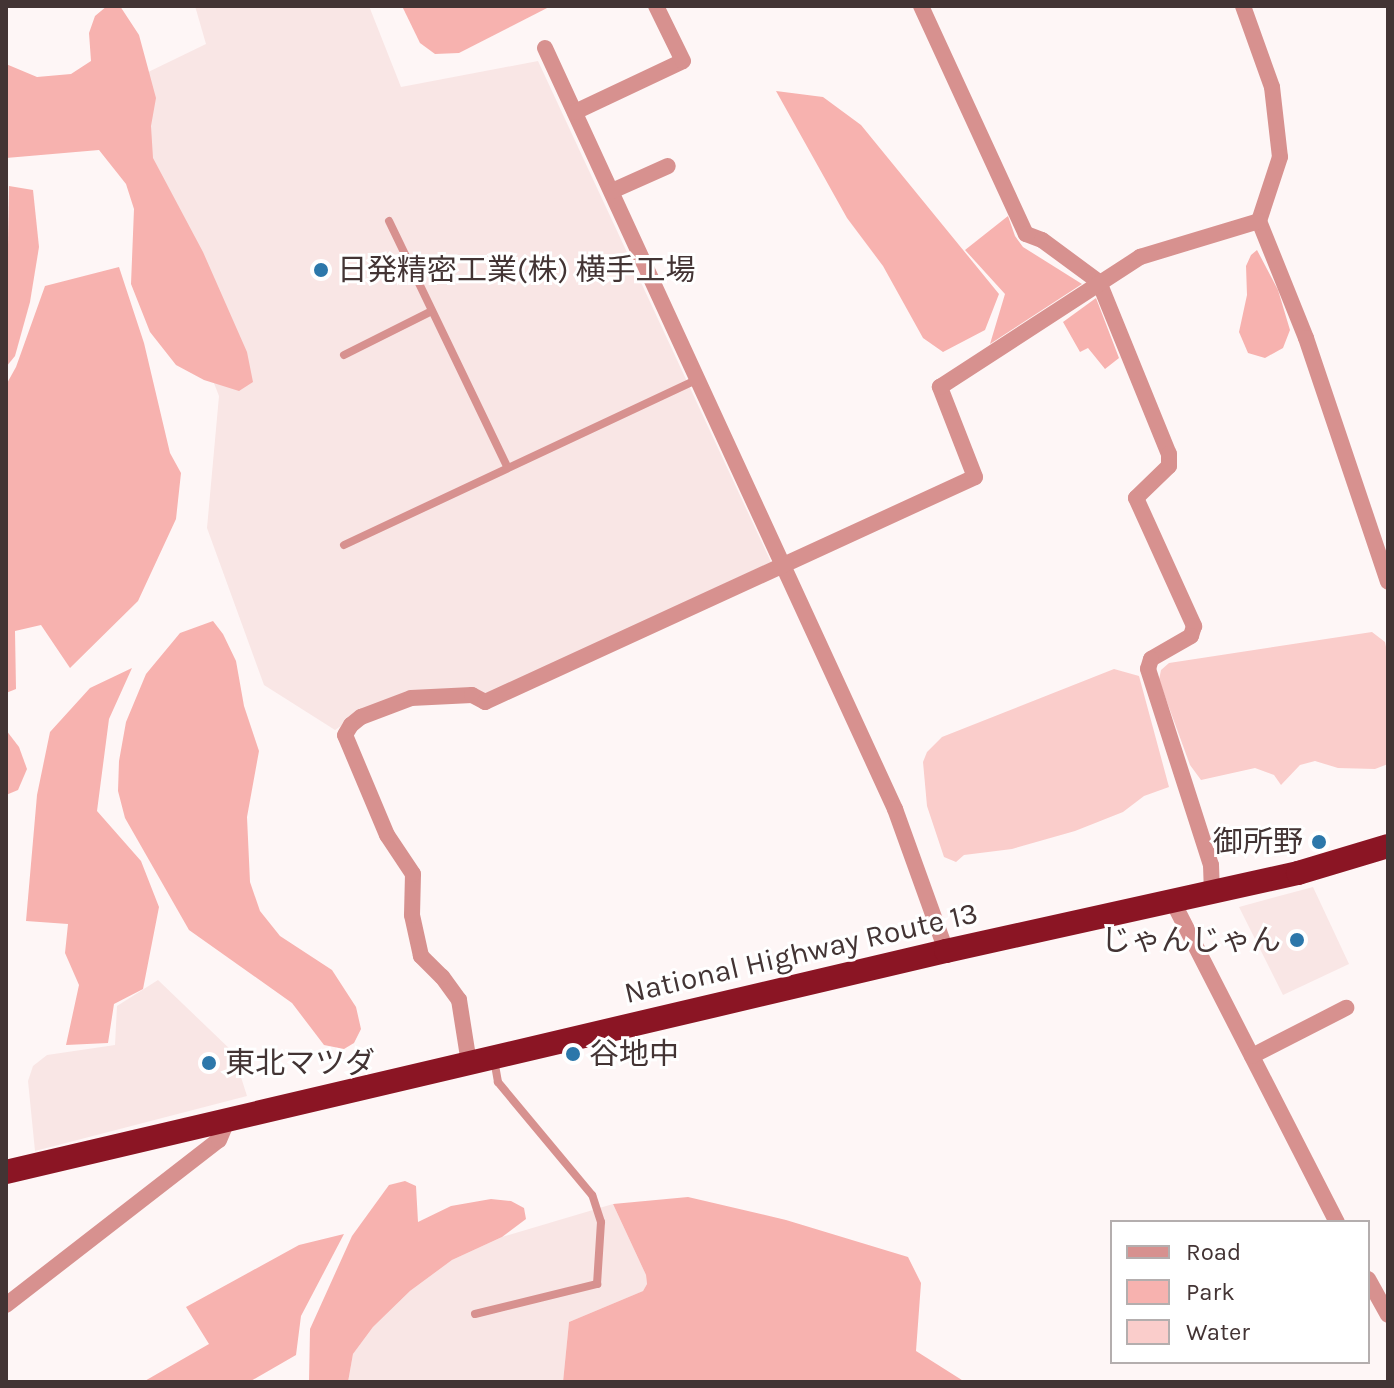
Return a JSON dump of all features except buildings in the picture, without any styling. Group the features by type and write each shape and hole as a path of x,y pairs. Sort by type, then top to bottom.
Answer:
{"highway":[{"name":"National Highway Route 13","path":"6,1172 946,951 1298,873 1388,846"}],"street":[{"path":"575,112 683,61 656,6"},
{"path":"921,6 1026,234 1042,240 1099,282 1169,454 1169,466 1136,498 1194,626 1191,636 1151,659 1148,669 1211,865 1212,891"},
{"path":"1243,6 1272,87 1280,157 1259,221 1306,338 1388,582"},
{"path":"545,48 700,378 895,809 946,951"},
{"path":"612,191 668,166"},
{"path":"469,1063 459,1000 421,956 412,915 413,874 387,835 345,735 351,725 361,717 411,698 472,695 485,702 975,477 940,387 1140,257 1259,221"},
{"path":"1173,902 1336,1220"},
{"path":"1252,1056 1346,1008"},
{"path":"6,1305 219,1140 227,1121"},
{"path":"1370,1283 1388,1315"}],"lane":[{"path":"389,221 508,468"},
{"path":"344,355 432,311"},
{"path":"344,545 700,378"},
{"path":"475,1314 597,1284 601,1222 592,1195 498,1082 494,1058"}],"shaded area":[{"path":"195,6 369,6 401,87 538,61 771,562 487,694 360,713 335,730 264,685 207,528 219,396 141,197 107,92 206,44"},
{"path":"1313,887 1349,964 1283,995 1239,907"},
{"path":"158,980 233,1052 247,1096 35,1151 28,1081 33,1066 47,1055 115,1045 117,1006"},
{"path":"613,1204 646,1275 647,1284 643,1291 569,1322 563,1382 348,1382 353,1354 373,1327 410,1291 452,1260 502,1237"}],"green space":[{"path":"107,6 120,6 139,35 156,98 151,126 153,158 203,252 247,352 253,382 239,391 204,380 176,365 150,332 131,284 134,209 126,184 99,150 6,158 6,64 37,77 71,74 91,61 89,33 95,16"},
{"path":"402,6 551,6 459,53 435,54 420,43"},
{"path":"776,91 823,97 861,125 999,294 985,330 943,352 923,338 883,266 847,218"},
{"path":"9,186 33,190 39,247 30,302 15,356 6,367"},
{"path":"1008,216 1015,236 1023,247 1082,284 990,344 1005,294 965,250"},
{"path":"1257,250 1278,290 1290,330 1283,348 1265,358 1248,353 1239,332 1247,295 1246,266"},
{"path":"119,267 144,343 170,453 181,473 176,519 138,601 70,668 41,625 15,631 16,689 6,693 6,385 16,367 45,286"},
{"path":"1096,298 1119,358 1105,369 1088,348 1080,352 1063,322"},
{"path":"213,621 236,661 244,706 259,751 247,817 250,882 260,911 280,936 332,970 356,1007 361,1029 354,1043 344,1049 324,1045 292,1003 189,930 125,818 118,791 119,761 126,722 146,674 180,633"},
{"path":"132,668 109,719 97,811 141,861 159,907 143,989 114,1004 108,1043 66,1045 79,985 65,953 68,924 26,921 37,795 50,732 90,688"},
{"path":"6,730 19,747 27,769 18,790 6,795"},
{"path":"405,1181 416,1186 418,1222 451,1206 491,1199 511,1201 524,1208 526,1219 502,1237 452,1260 410,1291 373,1327 353,1354 348,1382 309,1382 310,1329 352,1236 389,1185"},
{"path":"688,1197 786,1220 908,1257 921,1283 916,1351 965,1382 563,1382 569,1322 643,1291 647,1284 646,1275 613,1204"},
{"path":"344,1234 301,1316 296,1355 249,1382 143,1382 209,1344 186,1307 299,1245"}],"water":[{"path":"1372,632 1385,642 1388,657 1388,764 1375,769 1338,768 1315,761 1300,765 1281,785 1274,775 1255,768 1201,780 1190,765 1159,680 1161,670 1169,663"},
{"path":"1114,669 1139,676 1169,787 1144,796 1123,812 1075,831 1012,849 964,855 956,862 944,857 927,806 923,762 927,752 942,737"}],"place":[{"name":"日発精密工業(株) 横手工場","path":"321,270"},
{"name":"御所野","path":"1319,842"},
{"name":"じゃんじゃん","path":"1297,940"},
{"name":"谷地中","path":"573,1054"},
{"name":"東北マツダ","path":"209,1063"}]}
